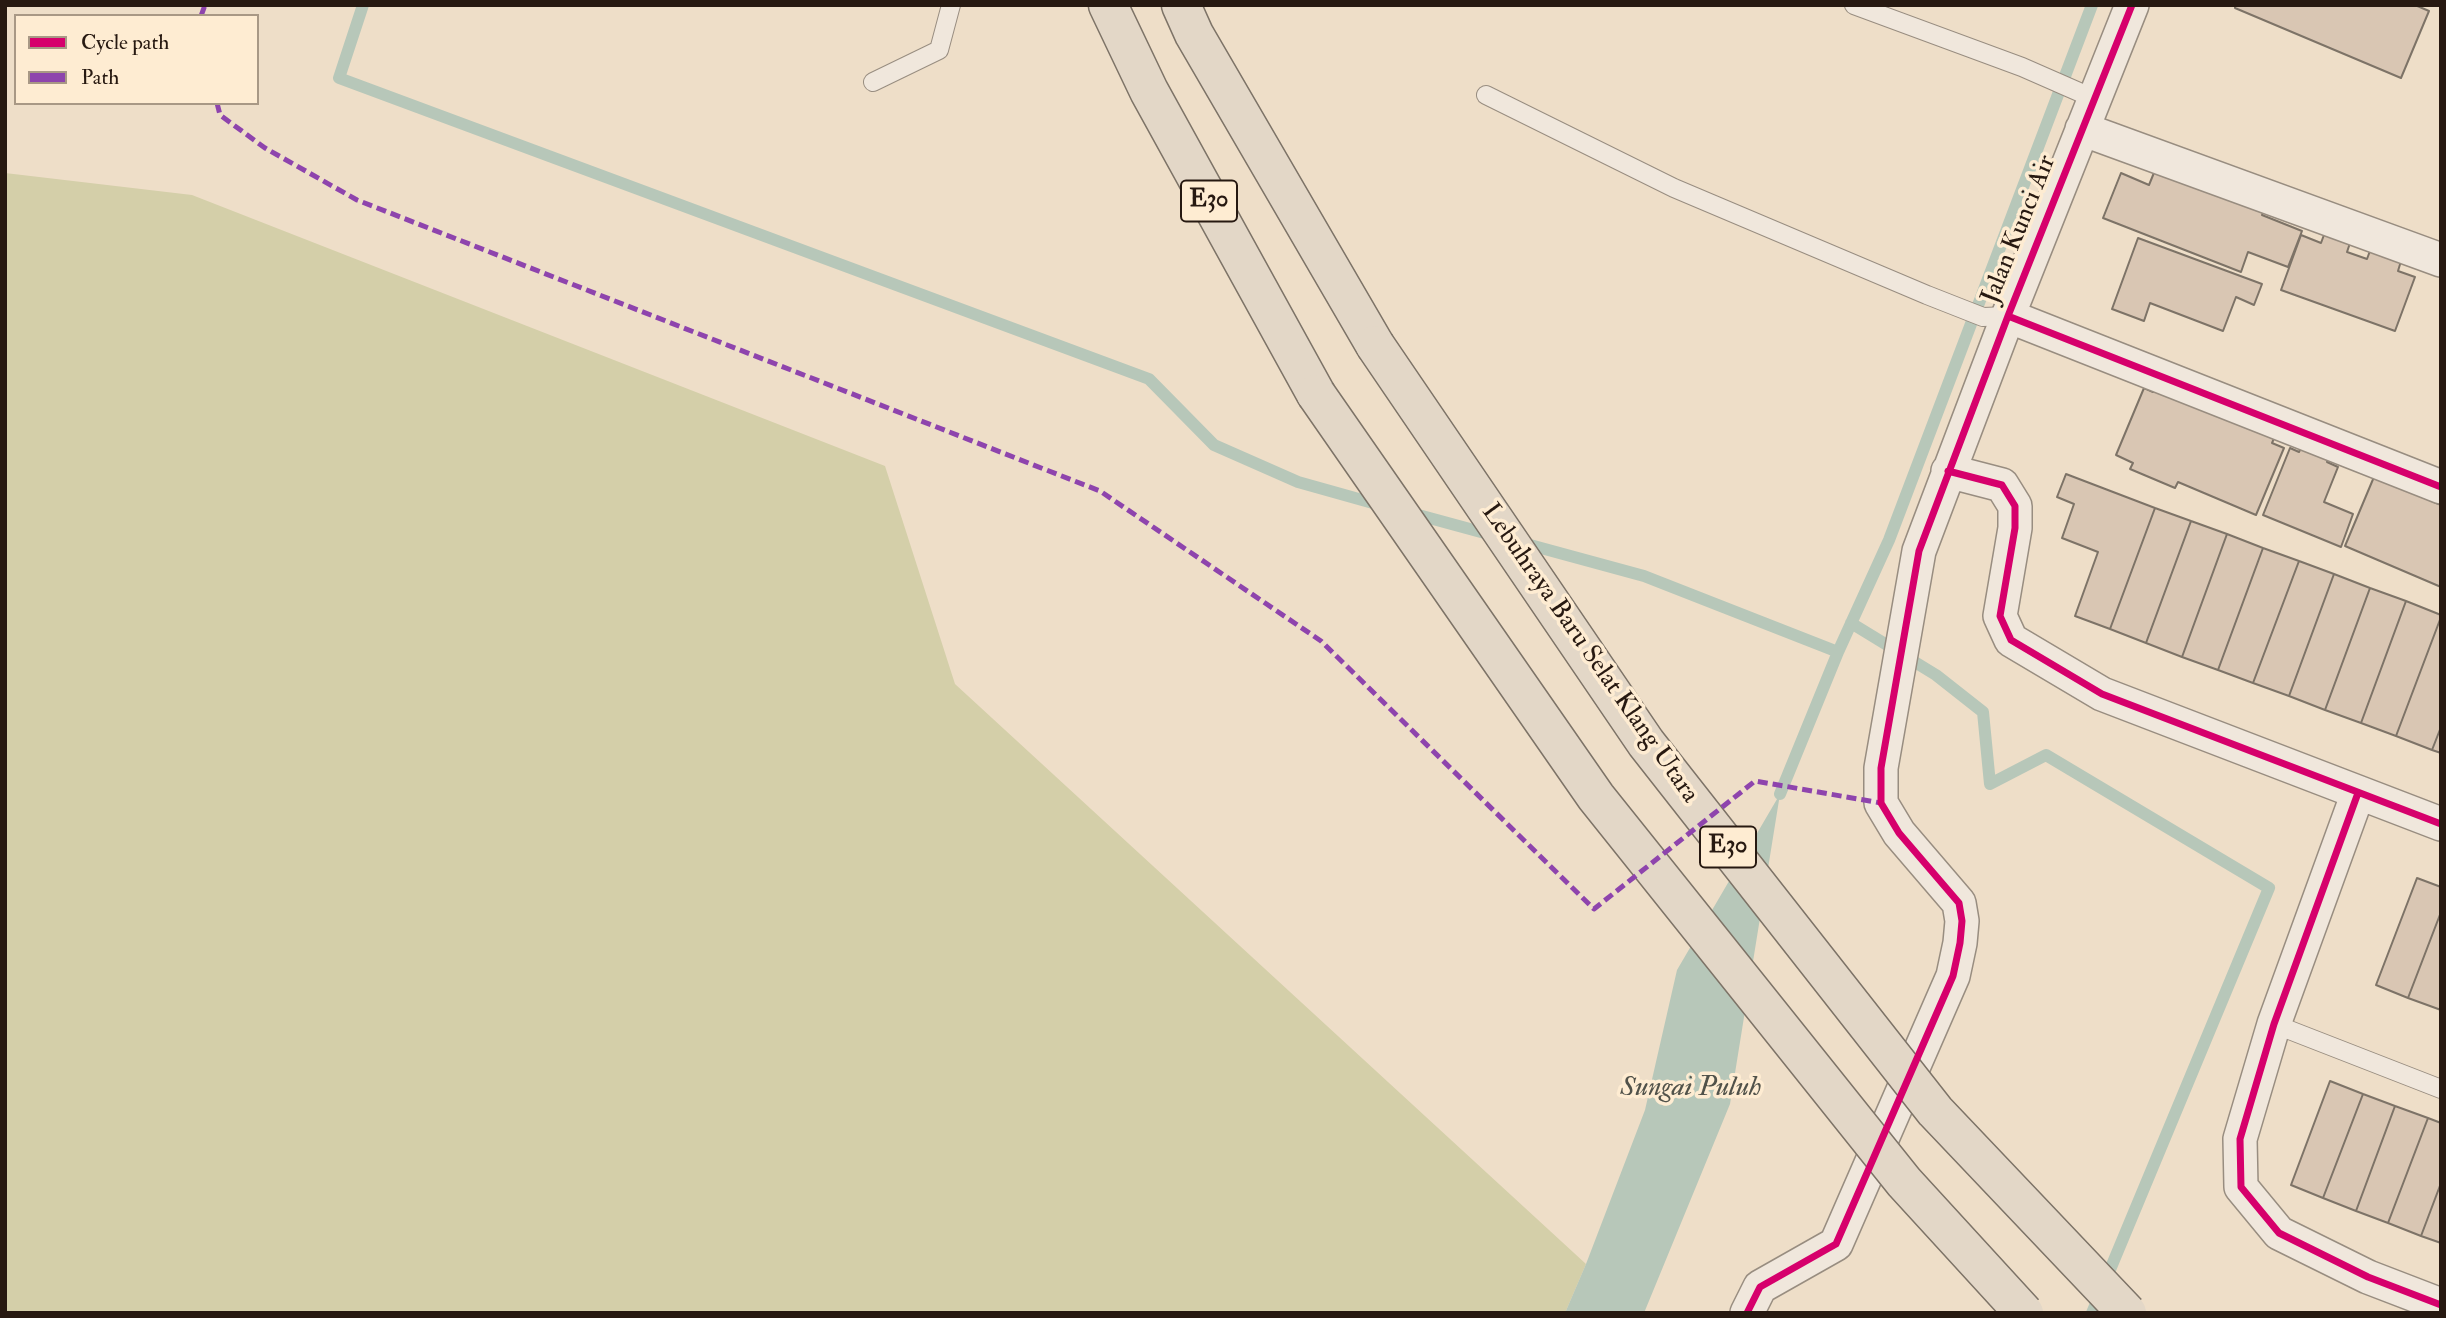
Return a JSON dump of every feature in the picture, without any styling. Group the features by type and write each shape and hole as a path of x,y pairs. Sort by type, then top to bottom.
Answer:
{"highway":[{"name":"E30","path":"1108,5 1149,91 1316,394 1596,797 1905,1182 2024,1313"},
{"name":"Lebuhraya Baru Selat Klang Utara","path":"1181,5 1194,34 1375,345 1646,743 1935,1111 2126,1313"}],"street":[{"name":"Jalan Kunci Air","path":"1747,1313 1760,1287 1836,1244 1953,976 1962,920 1959,903 1899,833 1881,803 1881,768 1919,551 1948,471 1995,317 2082,129 2085,94 2132,5"},
{"path":"2082,129 2441,260"},
{"path":"1995,317 2441,487"},
{"path":"1948,471 2001,485 2015,506 2015,528 2000,616 2011,640 2102,694 2441,824"},
{"path":"2358,793 2274,1024 2240,1139 2241,1187 2279,1233 2368,1277 2441,1305"}],"lane":[{"path":"873,82 939,50 951,5"},
{"path":"1854,5 2022,67 2085,94"},
{"path":"1486,95 1674,188 1927,295 1995,317"},
{"path":"2274,1024 2441,1089"}],"shaded area":[{"path":"5,173 192,195 885,466 955,684 1586,1264 1565,1313 5,1313"}],"water":[{"name":"Sungai Puluh","path":"1780,794 1730,1104 1644,1313 1565,1313 1645,1110 1677,970"}],"building":[{"path":"2235,5 2415,5 2429,11 2401,78 2235,8"},
{"path":"2160,158 2268,200 2262,215 2302,231 2288,267 2248,252 2241,272 2103,218 2121,173 2149,185"},
{"path":"2328,224 2353,234 2347,252 2367,259 2374,240 2404,251 2398,271 2415,277 2395,331 2281,290 2301,235 2321,243"},
{"path":"2138,238 2262,284 2254,305 2236,297 2223,331 2150,303 2144,321 2112,309"},
{"path":"2156,385 2275,436 2272,443 2284,448 2256,515 2178,482 2175,488 2130,469 2133,463 2116,455 2144,388 2153,392"},
{"path":"2307,435 2334,446 2327,462 2338,467 2324,502 2353,514 2341,547 2263,515 2290,448 2299,452"},
{"path":"2379,465 2411,492 2441,505 2441,587 2345,546"},
{"path":"2066,474 2155,508 2110,629 2075,616 2098,552 2062,538 2074,504 2057,497"},
{"path":"2155,508 2191,521 2146,643 2110,629"},
{"path":"2191,521 2227,534 2182,657 2146,643"},
{"path":"2227,534 2263,548 2218,670 2182,657"},
{"path":"2263,548 2299,561 2253,683 2218,670"},
{"path":"2299,561 2334,574 2289,696 2253,683"},
{"path":"2334,574 2370,588 2325,710 2289,696"},
{"path":"2370,588 2406,601 2361,723 2325,710"},
{"path":"2406,601 2441,617 2396,736 2361,723"},
{"path":"2441,617 2441,727 2432,750 2396,736"},
{"path":"2441,727 2441,753 2432,750"},
{"path":"2417,878 2441,887 2441,912 2408,998 2376,985"},
{"path":"2441,912 2441,1010 2408,998"},
{"path":"2330,1081 2363,1094 2323,1198 2291,1185"},
{"path":"2363,1094 2395,1106 2356,1211 2323,1198"},
{"path":"2395,1106 2428,1118 2388,1223 2356,1211"},
{"path":"2428,1118 2441,1123 2441,1183 2421,1236 2388,1223"},
{"path":"2441,1183 2441,1243 2421,1236"}],"waterway":[{"path":"363,5 339,78 1149,379 1214,445 1298,482 1380,505"},
{"path":"1780,794 1838,652 1889,540 2092,5"},
{"path":"1411,513 1492,535"},
{"path":"1519,542 1644,576 1838,652"},
{"path":"1851,623 1936,675 1983,712 1990,784 2046,755 2269,888 2092,1313"}],"marked path":[{"path":"202,14 205,5"},
{"path":"218,105 220,115 265,148 357,200 1100,491 1321,641 1594,909 1755,781 1881,803"}],"cycle path":[{"path":"1747,1313 1760,1287 1836,1244 1953,976 1962,921 1959,903 1899,833 1881,803 1881,768 1919,551 2008,316 2132,5"},
{"path":"2008,316 2441,487"},
{"path":"1948,471 2002,485 2015,506 2015,528 2000,616 2011,640 2102,694 2441,824"},
{"path":"2358,793 2274,1024 2240,1139 2241,1187 2279,1233 2368,1277 2441,1305"}]}
